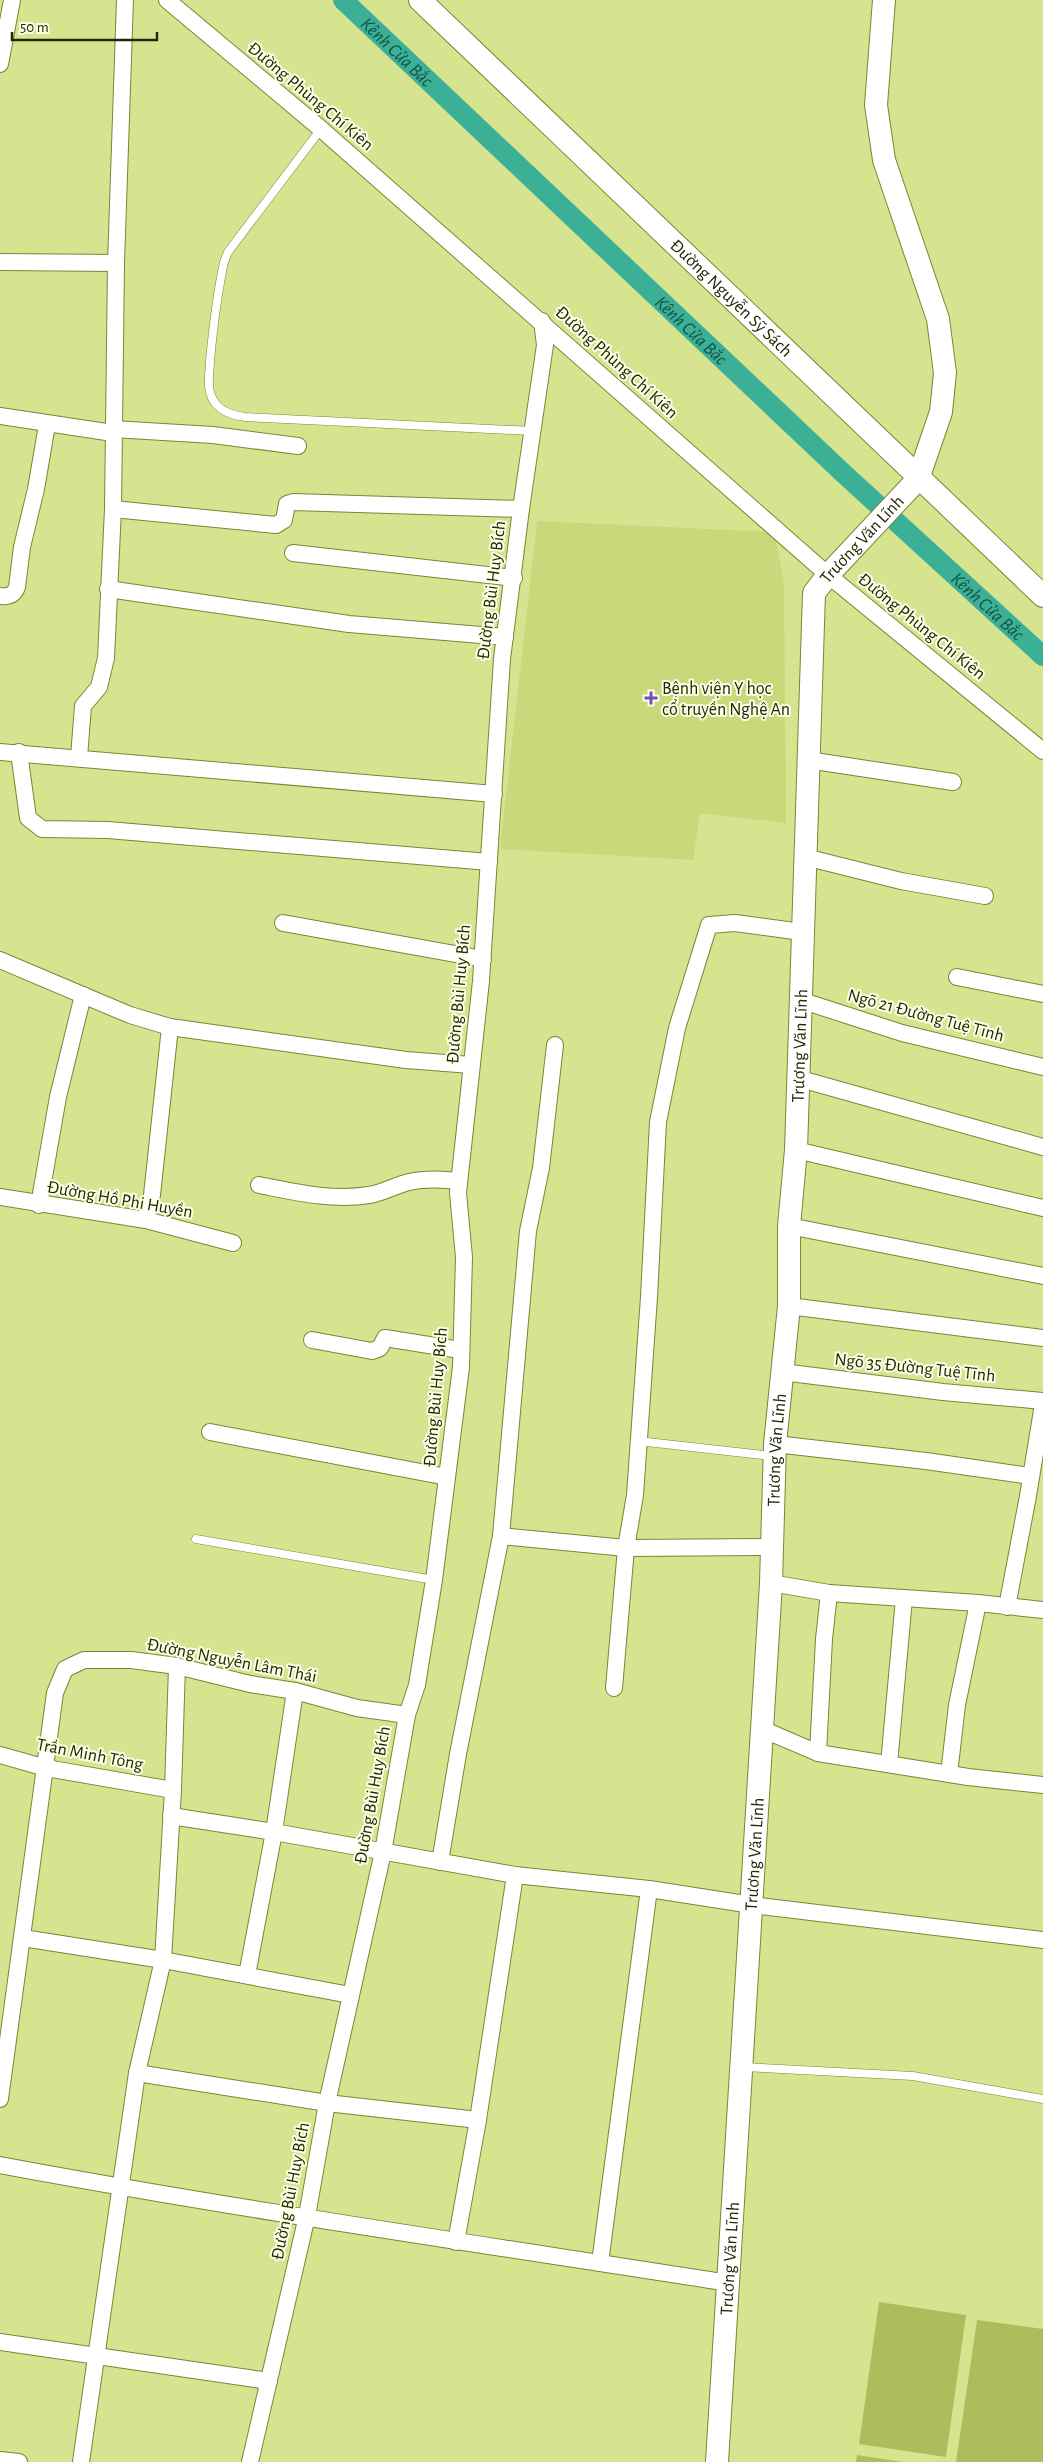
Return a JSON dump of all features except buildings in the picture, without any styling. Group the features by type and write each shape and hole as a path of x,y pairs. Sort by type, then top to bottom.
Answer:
{"street":[{"path":"0,64 12,0"},
{"path":"79,757 83,706 99,687 103,677 113,509 116,262 124,0"},
{"name":"Đường Phùng Chí Kiên","path":"167,0 320,128 542,321 828,575 1043,751"},
{"name":"Đường Nguyễn Sỹ Sách","path":"420,0 914,484 1041,591"},
{"path":"884,0 876,105 883,151 938,320 945,373 941,412 914,484"},
{"path":"0,262 116,262"},
{"name":"Đường Bùi Huy Bích","path":"250,2462 307,2216 350,1995 384,1852 407,1715 417,1685 434,1580 461,1367 460,1350 464,1275 458,1206 459,1181 483,960 505,637 545,344 542,321"},
{"path":"0,416 47,425 113,431 213,435 298,446"},
{"path":"0,596 9,596 15,592 17,587 22,547 36,489 47,425"},
{"name":"Trương Văn Lĩnh","path":"717,2462 743,2067 770,1583 774,1450 789,1306 789,1226 796,1150 814,593 828,575 914,484"},
{"path":"113,509 276,525 284,520 287,504 293,502 521,509"},
{"path":"293,553 514,578"},
{"path":"108,589 349,624 505,637"},
{"path":"0,752 79,757 334,782 494,794"},
{"path":"18,752 28,818 42,829 108,830 489,862"},
{"path":"808,760 953,782"},
{"path":"805,857 901,881 985,896"},
{"path":"614,1688 626,1548 634,1495 650,1297 658,1122 677,1028 704,936 709,925 720,922 754,924 802,932"},
{"path":"283,924 483,960"},
{"path":"0,960 130,1015 170,1027 406,1060 471,1065"},
{"path":"957,977 1043,994"},
{"path":"39,1205 58,1098 83,994"},
{"name":"Ngõ 21 Đường Tuệ Tĩnh","path":"800,1000 902,1033 1043,1067"},
{"path":"146,1220 152,1196 170,1027"},
{"path":"440,1862 458,1754 501,1536 528,1231 541,1168 555,1044"},
{"path":"798,1078 1043,1147"},
{"path":"796,1150 1043,1208"},
{"path":"259,1185 323,1197 349,1198 372,1195 432,1178 459,1181"},
{"name":"Đường Hồ Phi Huyền","path":"0,1197 39,1205 146,1220 233,1243"},
{"path":"789,1226 1043,1276"},
{"path":"789,1306 1043,1338"},
{"path":"312,1340 372,1351 380,1348 385,1338 460,1350"},
{"name":"Ngõ 35 Đường Tuệ Tĩnh","path":"782,1372 1043,1403"},
{"path":"1007,1607 1036,1498 1030,1476 1043,1403"},
{"path":"210,1432 448,1477"},
{"path":"774,1450 926,1461 1030,1476"},
{"path":"501,1536 626,1548 770,1547"},
{"path":"770,1583 829,1593 978,1603 1043,1610"},
{"path":"818,1753 824,1640 829,1593"},
{"path":"889,1764 904,1599"},
{"path":"949,1774 957,1705 978,1603"},
{"name":"Đường Nguyễn Lâm Thái","path":"0,2099 2,2061 23,1938 55,1693 65,1669 84,1660 131,1660 177,1666 250,1684 295,1691 358,1708 407,1715"},
{"path":"81,2462 137,2073 163,1960 173,1790 177,1666"},
{"path":"246,1975 274,1832 295,1691"},
{"path":"762,1729 818,1753 949,1774 1043,1785"},
{"name":"Trần Minh Tông","path":"0,1755 46,1768 173,1790"},
{"path":"171,1816 274,1832 515,1875 649,1889 752,1905 1043,1940"},
{"path":"456,2242 478,2120 515,1875"},
{"path":"600,2263 649,1889"},
{"path":"23,1938 163,1960 350,1995"},
{"path":"137,2073 328,2103 478,2120"},
{"path":"0,2165 121,2188 307,2216 456,2242 729,2283"},
{"path":"0,2342 269,2381"},
{"path":"0,2460 19,2462"}],"lane":[{"path":"320,128 228,252 224,262 212,341 209,383 210,392 216,404 222,411 244,417 532,431"},
{"path":"638,1441 774,1450"},
{"path":"196,1539 434,1580"},
{"path":"743,2067 913,2076 1043,2099"}],"shaded area":[{"name":"Bệnh viện Y học cổ truyền Nghệ An","path":"537,521 774,532 784,582 786,823 700,813 693,860 500,849"},
{"path":"879,2302 966,2315 946,2457 859,2444"},
{"path":"977,2320 1043,2329 1043,2462 956,2462"},
{"path":"857,2455 903,2462 856,2462"}],"waterway":[{"name":"Kênh Cửa Bắc","path":"343,0 843,473 1043,656"}],"place":[{"name":"Bệnh viện Y học cổ truyền Nghệ An","path":"651,698"}]}
